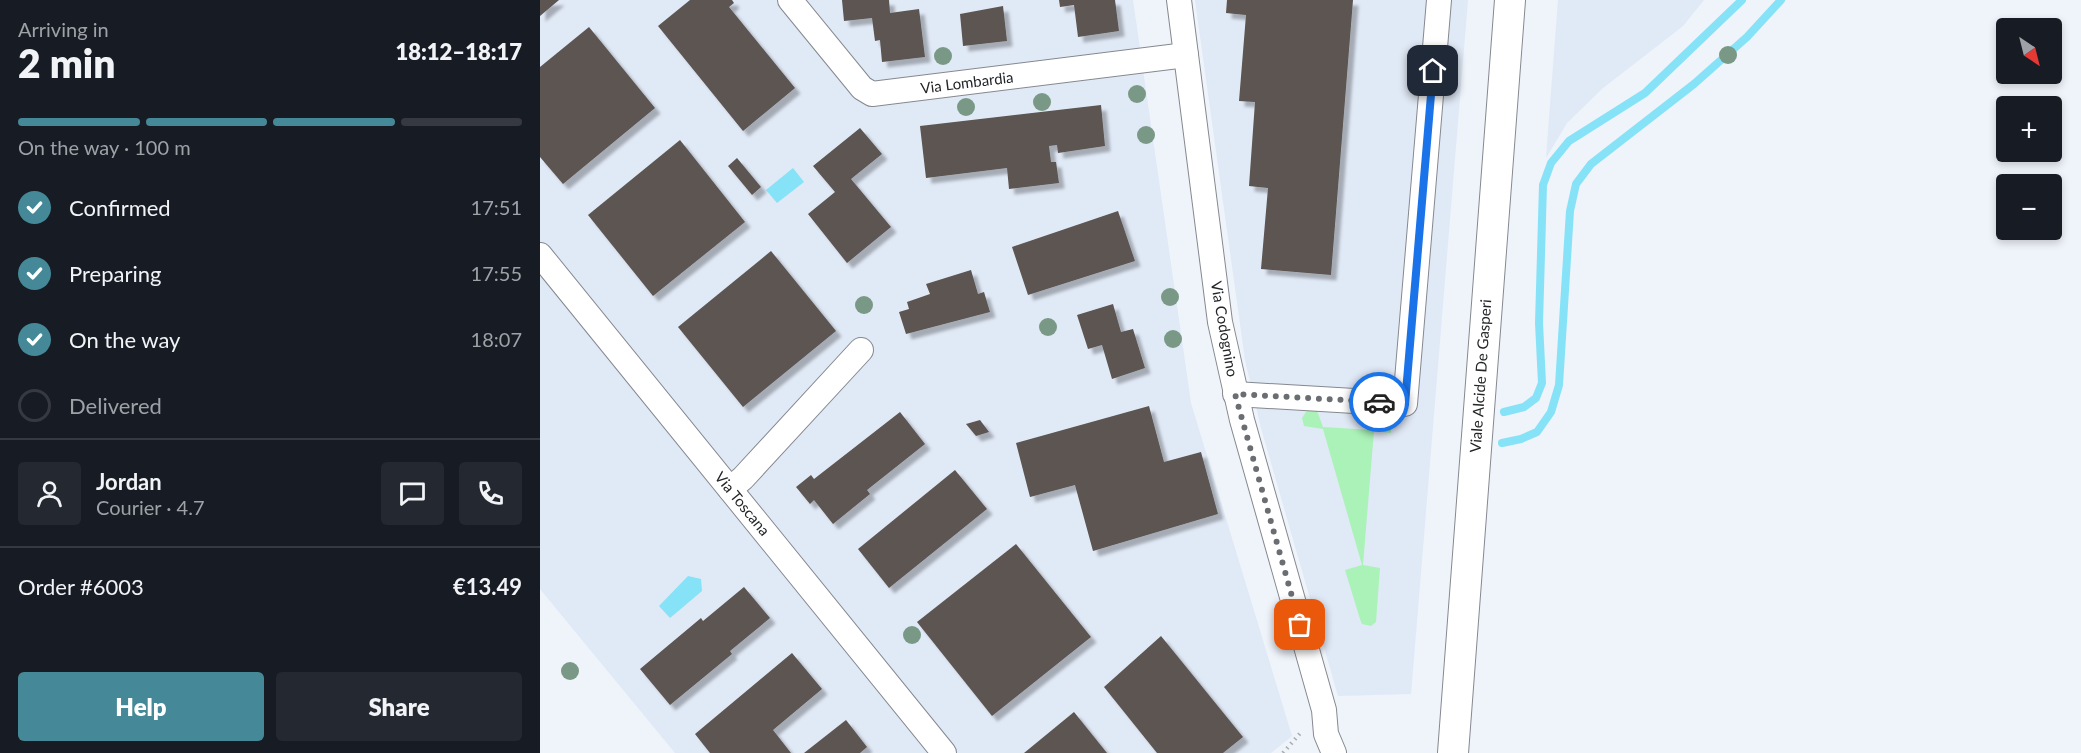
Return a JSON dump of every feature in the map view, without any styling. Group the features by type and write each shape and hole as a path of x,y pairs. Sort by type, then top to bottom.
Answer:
{"main road":[{"name":"Viale Alcide De Gasperi","path":"1453,753 1510,0"}],"street":[{"name":"Via Lombardia","path":"790,0 862,88 872,94 1186,55"},
{"name":"Via Codognino","path":"1179,0 1220,322 1235,394 1324,710 1324,747"},
{"path":"1235,394 1405,404 1439,0"},
{"name":"Via Toscana","path":"540,255 944,753"},
{"path":"730,489 743,478 861,350"}],"shaded area":[{"path":"540,0 1133,0 1191,403 1292,736 1271,753 675,753 540,589"},
{"path":"1195,0 1468,0 1411,694 1338,696 1261,428 1245,360"},
{"path":"1558,0 1704,0 1683,26 1603,88 1567,123 1546,158"}],"green space":[{"path":"1316,408 1323,427 1373,430 1375,413 1384,414 1391,423 1391,433 1374,431 1363,565 1380,568 1376,622 1371,626 1362,624 1345,570 1362,565 1323,429 1304,426 1302,418 1308,409"}],"water":[{"path":"793,168 804,182 777,203 766,190"},
{"path":"688,576 701,579 702,591 670,618 659,606"}],"building":[{"path":"540,0 559,0 540,16"},
{"path":"690,0 732,0 734,3 729,7 795,88 743,131 658,26"},
{"path":"842,0 889,0 890,13 919,9 925,57 882,62 880,40 875,41 872,18 844,21"},
{"path":"1059,0 1115,0 1119,31 1078,37 1074,5 1060,7"},
{"path":"1227,0 1353,0 1331,275 1261,269 1268,188 1249,186 1255,102 1239,101 1246,15 1226,13"},
{"path":"1003,6 1007,41 963,46 960,14"},
{"path":"589,27 655,108 563,184 540,157 540,67"},
{"path":"1101,105 1105,146 1058,153 1057,145 1049,146 1051,162 1056,162 1059,183 1009,189 1007,168 926,178 920,126"},
{"path":"860,128 882,154 851,179 891,227 847,263 808,214 835,192 813,166"},
{"path":"680,140 745,222 653,296 588,215"},
{"path":"737,158 761,187 752,195 728,166"},
{"path":"1118,211 1135,261 1028,295 1012,247"},
{"path":"771,251 836,331 743,407 678,327"},
{"path":"971,270 978,294 984,292 990,312 906,334 899,312 909,309 907,302 930,294 926,284"},
{"path":"1113,304 1121,332 1133,329 1145,368 1112,379 1102,345 1088,349 1077,315"},
{"path":"1149,406 1164,462 1201,452 1218,514 1093,551 1075,485 1030,497 1016,443"},
{"path":"900,412 925,444 867,490 870,494 833,524 814,500 810,504 796,487 811,475 814,479"},
{"path":"980,420 989,432 976,436 966,424"},
{"path":"955,470 987,509 889,588 858,549"},
{"path":"1016,544 1091,637 992,716 917,622"},
{"path":"744,587 770,618 730,651 732,654 670,705 640,669 701,618 703,621"},
{"path":"1161,636 1243,737 1223,753 1157,753 1104,687"},
{"path":"792,653 822,689 773,730 791,753 710,753 695,734"},
{"path":"1074,712 1107,753 1024,753"},
{"path":"846,720 867,747 860,753 804,753"}],"waterway":[{"path":"1504,412 1524,407 1536,398 1542,383 1539,323 1543,185 1551,163 1569,141 1645,93 1742,0"},
{"path":"1502,443 1521,439 1537,432 1551,412 1559,385 1570,211 1576,184 1591,164 1694,84 1747,37 1781,0"}],"way so far":[{"path":"1300,625 1235,394 1379,402"}],"route":[{"path":"1379,402 1405,404 1433,71"}]}
